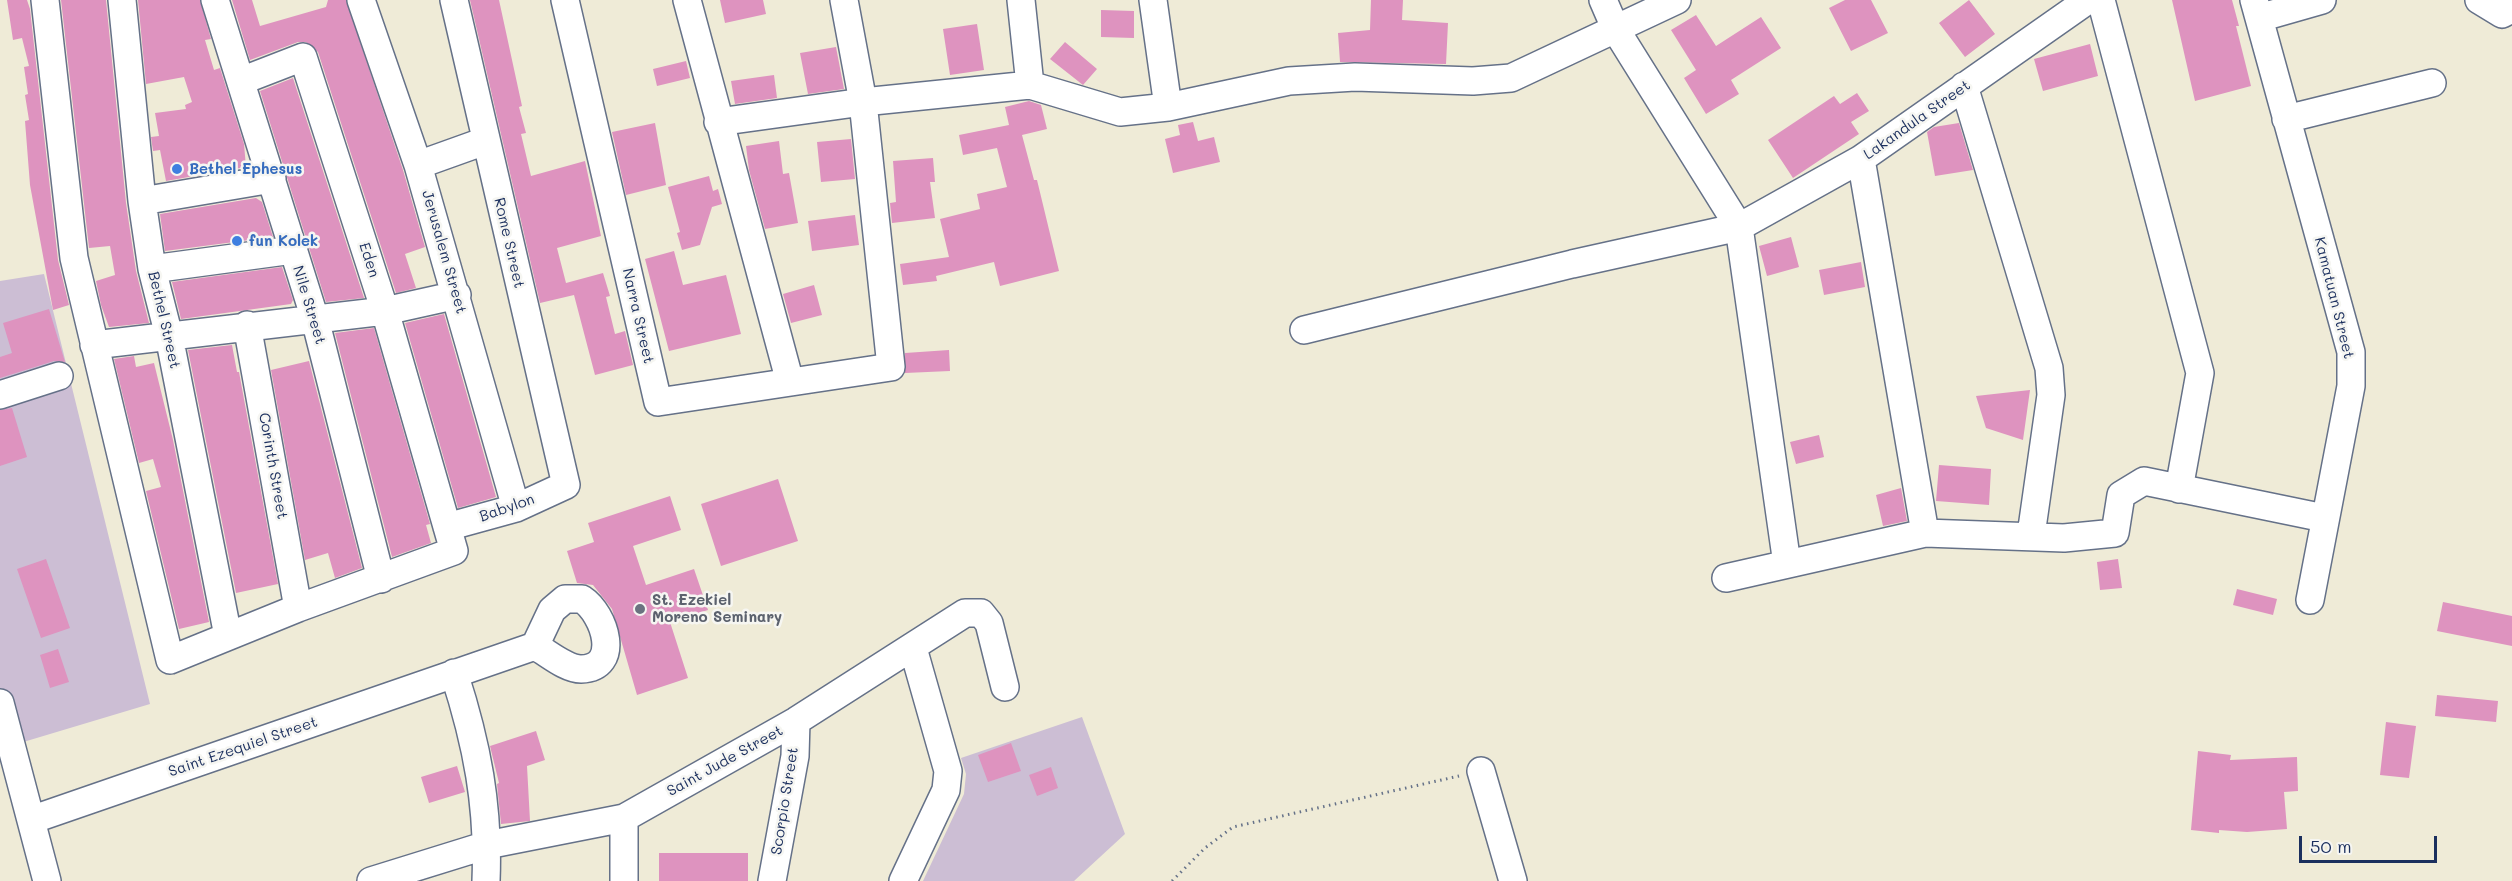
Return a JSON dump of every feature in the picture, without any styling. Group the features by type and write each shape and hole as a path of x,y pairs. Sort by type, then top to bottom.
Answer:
{"street":[{"path":"45,0 74,258 170,660 298,608 381,579"},
{"name":"Bethel Street","path":"122,0 141,201 152,269 169,336 228,636"},
{"name":"Nile Street","path":"215,0 315,320 381,579"},
{"name":"Jerusalem Street","path":"361,0 418,165 516,508"},
{"name":"Rome Street","path":"454,0 484,141 566,485"},
{"name":"Narra Street","path":"565,0 658,402 891,367 863,102"},
{"path":"687,0 718,122 790,382"},
{"path":"844,0 863,102"},
{"path":"1021,0 1030,85"},
{"path":"1153,0 1168,107"},
{"path":"1603,0 1616,30 1739,227 1787,564"},
{"path":"718,122 863,102 1030,85 1120,112 1168,107 1289,81 1355,77 1473,81 1511,78 1677,0"},
{"name":"Lakandula Street","path":"1304,330 1572,264 1739,227 1861,159 2088,0"},
{"path":"2101,0 2200,373 2179,489"},
{"path":"2256,9 2322,0"},
{"path":"2479,0 2502,14 2512,9"},
{"name":"Kamatuan Street","path":"2256,9 2351,352 2351,386 2310,600"},
{"name":"Eden","path":"241,81 303,57 385,311 454,551 381,579"},
{"path":"2286,119 2432,83"},
{"path":"1964,86 2049,368 2051,395 2031,536"},
{"path":"418,165 484,141"},
{"path":"1861,159 1925,533"},
{"path":"141,201 272,179"},
{"path":"152,269 293,250"},
{"path":"94,345 247,325 315,320 385,311 456,295"},
{"name":"Corinth Street","path":"247,325 298,608"},
{"path":"0,395 59,376"},
{"path":"1726,578 1925,533 2064,538 2115,533 2121,495 2144,481 2324,518"},
{"name":"Babylon","path":"447,527 516,508 566,485"},
{"name":"Saint Jude Street","path":"372,881 487,845 624,818 796,722 913,648 965,612 981,613 989,623 1005,687"},
{"name":"Saint Ezequiel Street","path":"31,820 535,646"},
{"path":"903,881 946,789 948,771 913,648"},
{"path":"454,673 472,728 482,776 487,845 486,881"},
{"path":"0,703 47,881"},
{"name":"Scorpio Street","path":"772,881 795,756 796,722"},
{"path":"1481,771 1513,881"},
{"path":"624,818 624,881"}],"path":[{"path":"1172,881 1204,848 1233,827 1481,771"}],"shaded area":[{"path":"44,274 150,704 0,749 0,281"},
{"path":"1082,717 1125,834 1074,881 923,881 964,794 966,774 961,758"}],"building":[{"path":"7,0 27,0 30,9 58,260 69,305 53,310 30,185 25,121 29,120 25,95 28,94 24,67 29,66 22,38 13,40"},
{"path":"61,0 106,0 126,203 136,271 149,323 109,327 101,305 96,281 115,275 110,246 89,248"},
{"path":"138,0 200,0 211,39 205,40 214,70 220,68 244,144 246,167 166,181 160,150 153,151 151,137 159,136 155,113 186,109 185,105 192,102 184,77 146,84"},
{"path":"232,0 252,0 260,26 326,7 328,0 346,0 403,170 425,247 405,254 416,288 396,293 318,52 306,42 298,42 250,60"},
{"path":"470,0 499,0 522,106 519,107 526,133 521,134 531,176 585,161 601,236 557,248 566,283 603,273 610,296 606,297 615,334 625,331 633,365 595,375 574,295 540,303"},
{"path":"720,0 763,0 766,14 725,23"},
{"path":"1371,0 1403,0 1402,20 1448,23 1446,64 1340,62 1338,33 1370,30"},
{"path":"1845,0 1871,0 1888,33 1851,51 1829,8"},
{"path":"1969,0 1995,34 1965,57 1939,23"},
{"path":"2172,0 2232,0 2251,86 2195,101"},
{"path":"1101,10 1134,11 1134,38 1101,37"},
{"path":"1696,15 1716,46 1761,17 1781,48 1731,80 1739,94 1706,114 1684,78 1696,70 1671,30"},
{"path":"977,24 984,70 950,75 943,29"},
{"path":"1065,42 1097,69 1083,85 1050,59"},
{"path":"2090,44 2098,76 2043,91 2034,59"},
{"path":"836,47 844,89 808,94 800,53"},
{"path":"686,61 690,78 657,86 653,69"},
{"path":"774,75 777,98 735,104 731,81"},
{"path":"293,78 364,298 326,302 260,91"},
{"path":"1857,93 1869,111 1851,122 1859,134 1793,178 1768,140 1834,96 1840,104"},
{"path":"1029,101 1041,105 1047,129 1022,135 1034,180 1037,180 1059,271 1000,286 994,262 936,276 937,281 903,285 900,264 949,257 940,219 980,209 977,194 1007,187 997,148 963,155 959,135 1009,125 1005,107"},
{"path":"1193,122 1198,141 1214,137 1220,162 1173,173 1165,139 1180,135 1178,125"},
{"path":"655,123 666,185 626,195 612,132"},
{"path":"1959,123 1973,170 1935,176 1927,132 1934,127"},
{"path":"851,139 855,179 821,182 817,142"},
{"path":"779,141 783,174 789,173 798,223 765,229 749,170 746,146"},
{"path":"933,158 935,182 930,182 935,218 892,223 890,203 896,202 893,161"},
{"path":"709,176 713,191 718,189 722,204 712,207 700,245 682,250 677,233 680,232 668,187"},
{"path":"256,198 262,202 273,237 165,251 160,214"},
{"path":"855,215 859,245 812,251 808,221"},
{"path":"1791,237 1799,267 1767,276 1759,246"},
{"path":"674,251 683,285 726,275 741,334 669,351 645,259"},
{"path":"1861,262 1865,287 1824,295 1819,270"},
{"path":"282,267 293,300 291,304 181,319 172,282"},
{"path":"814,285 822,315 791,323 783,294"},
{"path":"49,309 65,362 54,361 0,378 0,357 12,353 3,323"},
{"path":"444,314 496,497 458,508 405,323"},
{"path":"374,328 430,524 426,525 431,543 392,557 335,333"},
{"path":"232,345 278,584 236,593 188,350"},
{"path":"949,350 950,371 905,373 905,353"},
{"path":"134,356 136,367 154,363 173,440 209,622 179,629 146,491 161,487 153,459 139,463 114,359"},
{"path":"309,361 362,568 335,578 328,553 305,560 271,370"},
{"path":"2030,390 2023,440 1986,428 1976,396"},
{"path":"12,408 27,457 0,466 0,410"},
{"path":"1819,435 1824,457 1796,464 1790,442"},
{"path":"1939,465 1991,469 1989,505 1936,501"},
{"path":"778,479 798,541 721,566 701,504"},
{"path":"1901,488 1907,521 1883,526 1876,495"},
{"path":"670,496 681,530 633,546 646,585 694,569 708,610 670,622 688,678 637,695 612,609 593,585 577,583 567,551 594,542 588,523"},
{"path":"46,559 70,628 41,638 17,569"},
{"path":"2118,559 2122,588 2100,590 2097,562"},
{"path":"2237,589 2277,599 2273,615 2233,605"},
{"path":"2443,602 2512,616 2512,646 2437,631"},
{"path":"58,649 69,682 50,688 40,655"},
{"path":"2437,695 2498,701 2496,722 2435,716"},
{"path":"2386,722 2416,726 2409,778 2380,775"},
{"path":"536,731 545,760 527,766 530,821 501,824 497,784 499,783 490,746"},
{"path":"1011,743 1021,771 988,782 978,755"},
{"path":"2198,751 2231,755 2230,760 2297,757 2298,791 2284,792 2287,829 2247,832 2219,830 2219,833 2191,830"},
{"path":"457,766 465,792 429,803 421,777"},
{"path":"1051,767 1058,788 1037,796 1029,775"},
{"path":"659,853 748,853 748,881 659,881"}],"place":[{"name":"Bethel Ephesus","path":"177,169"},
{"name":"fun Kolek","path":"237,241"},
{"name":"St. Ezekiel Moreno Seminary","path":"640,609"}]}
